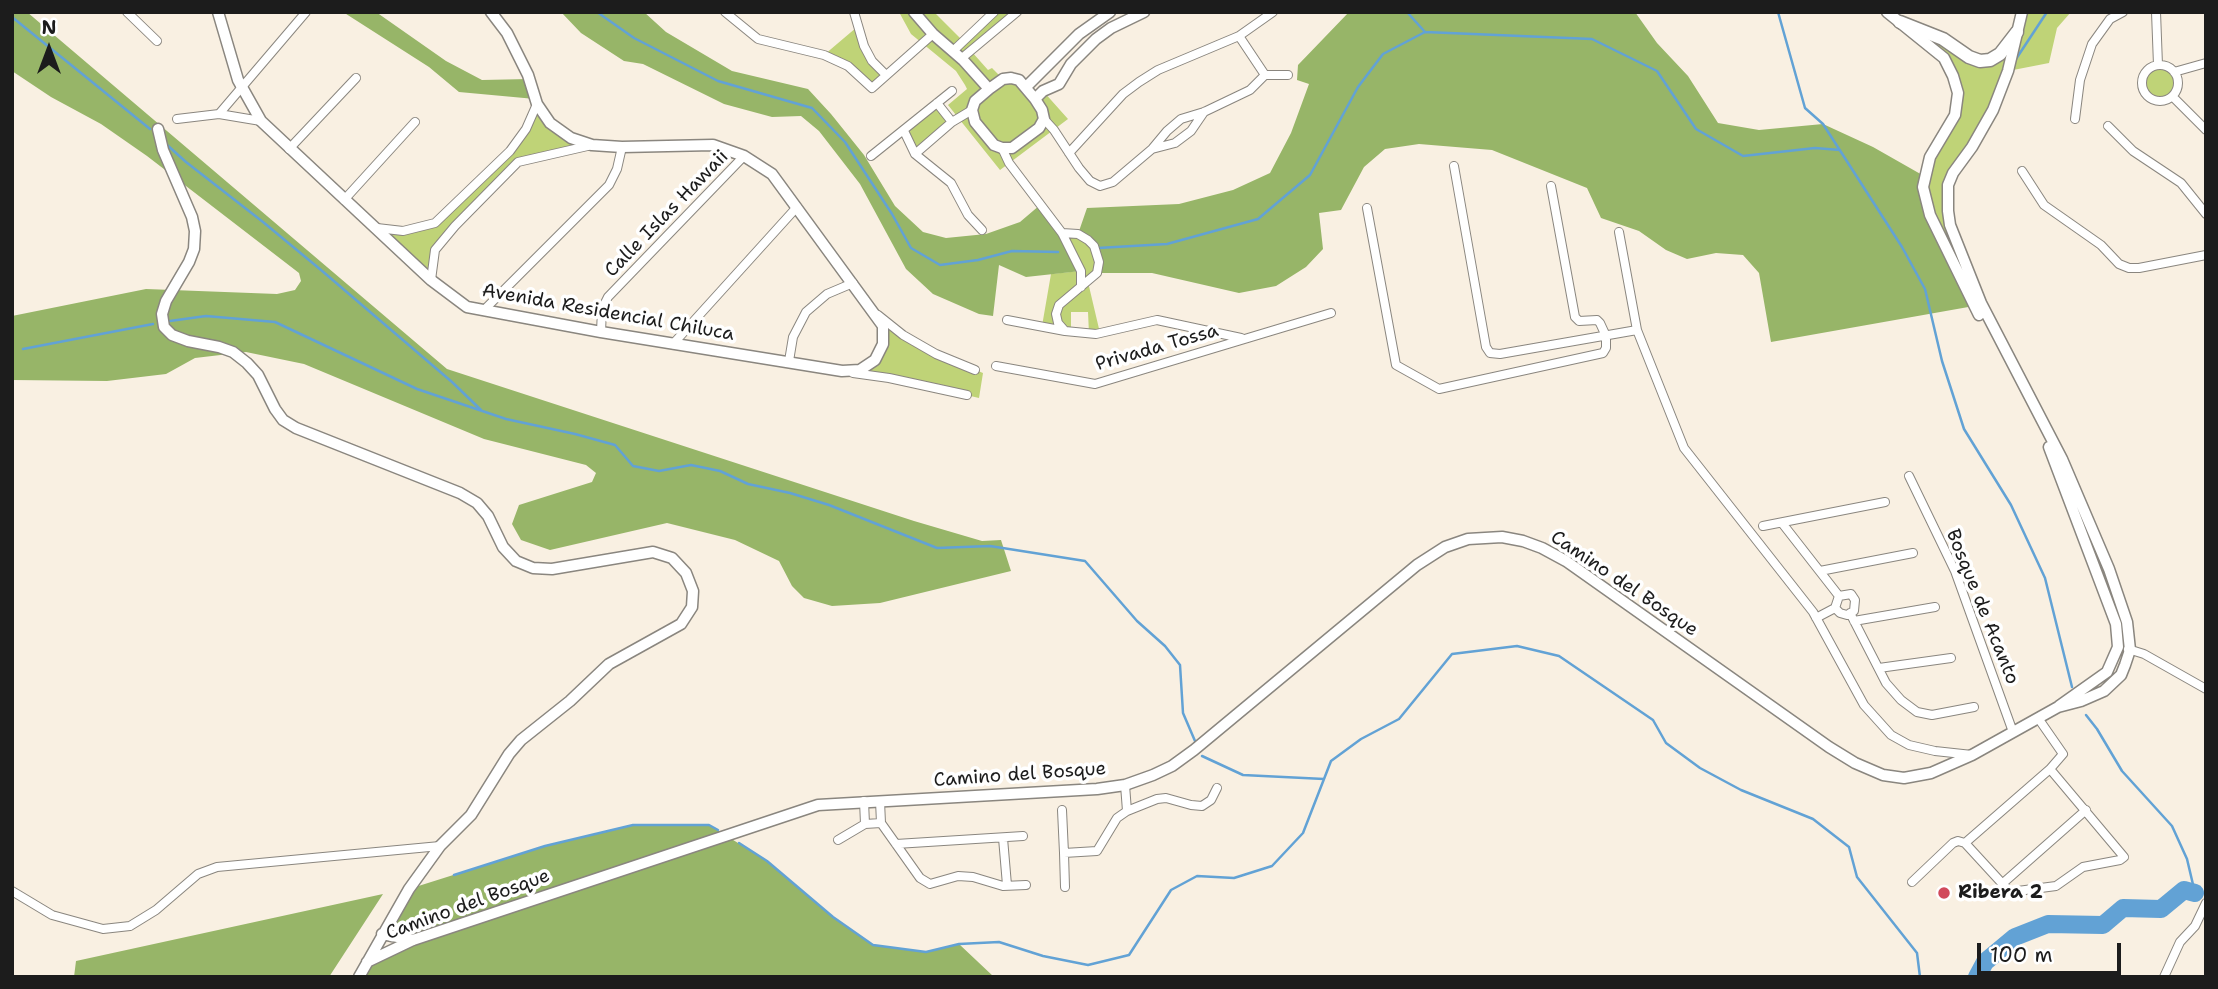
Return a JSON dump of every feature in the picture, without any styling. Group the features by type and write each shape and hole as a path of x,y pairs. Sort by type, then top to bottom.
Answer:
{"main road":[{"path":"1900,22 1943,39 1969,57 1980,61 1990,60 2000,54 2017,32"}],"street":[{"path":"127,12 157,41"},
{"path":"219,114 240,86 306,12"},
{"name":"Avenida Residencial Chiluca","path":"491,12 507,33 528,75 537,104 550,123 571,138 592,145 622,147 713,145 744,156 772,174 883,326 883,344 875,360 860,370 842,371"},
{"path":"725,12 758,38 815,51 849,66 872,88 933,34"},
{"path":"854,12 858,32 872,61 886,75"},
{"path":"914,12 989,89"},
{"path":"957,55 994,12"},
{"path":"957,55 1017,12"},
{"path":"1028,85 1079,34 1110,12"},
{"path":"1039,95 1059,84 1071,63 1096,39 1144,12"},
{"path":"1069,153 1123,94 1139,82 1158,70 1239,36 1273,12"},
{"path":"1887,12 1944,58 1954,76 1958,93 1955,115 1930,157 1924,176 1923,187 1930,215 1966,290 2046,440 2116,624 2118,648 2106,672 2058,707"},
{"path":"2022,12 2008,71 1993,110 1948,185 1948,211 1981,303 2062,459 2109,569 2127,622 2130,650"},
{"path":"2076,119 2080,80 2092,44 2113,15 2123,12"},
{"path":"2156,12 2158,65"},
{"name":"Avenida Residencial Chiluca","path":"220,14 240,86 261,121 431,280 467,307 673,344 889,377 967,395"},
{"path":"1239,36 1265,75"},
{"path":"1060,55 1071,63"},
{"path":"859,73 872,61"},
{"path":"2174,72 2206,63"},
{"path":"2158,65 2167,66 2174,72 2178,89 2173,97 2162,102 2150,99 2143,91 2141,79 2147,69 2158,65"},
{"path":"1044,119 1039,128 1013,148 1002,148 994,145 975,122 972,110 975,101 1003,79 1012,78 1028,85 1039,95 1044,119 1090,181 1100,186 1113,183 1153,149 1181,119 1204,112 1250,90 1265,75 1288,75"},
{"path":"289,149 356,78"},
{"path":"871,156 952,91"},
{"path":"2173,97 2206,130"},
{"path":"937,103 952,122"},
{"path":"377,228 403,231 435,223 510,151 526,129 537,104"},
{"path":"915,154 952,122 972,110"},
{"path":"1153,149 1175,143 1191,131 1204,112"},
{"path":"177,119 219,114 261,121"},
{"path":"344,200 415,122"},
{"path":"2108,126 2133,150 2181,183 2206,214"},
{"path":"158,129 163,150 192,217 195,231 194,249 189,262 166,301 162,314 164,327 172,335 233,352 258,376 283,420 296,428 477,503 488,516 503,547 516,561 533,568 552,569 653,552 672,558 686,573 693,590 692,607 681,624 609,664 570,701 521,740 509,754 471,816 440,846 409,889 368,962"},
{"path":"904,131 915,154 951,183 968,215 982,230"},
{"path":"431,280 435,250 518,162 592,145"},
{"path":"484,310 609,185 617,169 622,147"},
{"path":"1002,148 1009,163 1062,233 1080,271 1081,287"},
{"name":"Calle Islas Hawaii","path":"601,332 602,309 608,297 744,156"},
{"path":"1454,166 1486,347 1490,353 1500,354 1637,330"},
{"path":"2022,171 2045,205 2101,245 2119,264 2139,268 2206,255"},
{"path":"1367,208 1396,365 1439,389 1597,356 1606,348 1606,336 1597,320 1582,321 1576,317 1551,186"},
{"path":"673,344 797,207"},
{"path":"1619,232 1637,330 1684,448 1816,618 1864,705 1891,734 1909,744 1935,751 1972,755"},
{"path":"1062,233 1078,234 1088,240 1098,255 1099,267 1097,273 1059,305 1056,314 1058,323 1065,331"},
{"path":"789,361 793,337 806,312 827,294 853,283"},
{"name":"Avenida Residencial Chiluca","path":"873,311 903,335 936,355 975,370"},
{"name":"Privada Tossa","path":"996,366 1095,384 1331,313"},
{"name":"Privada Tossa","path":"1007,320 1096,334 1157,320 1243,338"},
{"name":"Bosque de Acanto","path":"1909,476 1955,571 2013,732"},
{"path":"1763,526 1885,502"},
{"path":"1782,523 1839,596"},
{"name":"Camino del Bosque","path":"359,977 368,962 413,940 818,805 1097,789 1125,785 1172,766 1183,758 1417,565 1445,547 1485,537 1523,541 1566,561 1829,747 1855,763 1883,775 1904,778 1931,773 1972,755 2058,707 2093,697 2113,684 2121,675 2130,650"},
{"path":"1820,571 1913,553"},
{"path":"1839,596 1851,594 1856,600 1852,617 1886,682 1900,700 1917,712 1932,715 1974,706"},
{"path":"1816,618 1835,608 1839,596"},
{"path":"1835,608 1852,617 1935,607"},
{"path":"2118,648 2144,654 2206,689"},
{"path":"1879,668 1951,658"},
{"path":"1965,842 2050,769 2063,754 2038,718"},
{"path":"1912,882 1958,841 1965,842 2010,892 2056,887 2085,866 2123,859 2123,854 2050,769"},
{"path":"1125,785 1126,811"},
{"path":"1064,853 1097,851 1117,818 1126,811 1166,798 1202,806 1211,800 1217,788"},
{"path":"880,801 881,823 920,878 930,884 958,876 1007,885 1026,885"},
{"path":"864,802 865,824"},
{"path":"1062,810 1065,887"},
{"path":"2002,884 2086,810"},
{"path":"838,839 865,824 881,823"},
{"path":"896,844 1023,836"},
{"path":"1003,838 1007,885"},
{"path":"12,891 52,915 103,929 130,926 156,910 198,874 217,867 440,846"},
{"path":"2164,977 2180,942 2195,926 2206,903"},
{"path":"382,934 413,940"}],"green space":[{"path":"12,12 27,12 447,369 914,521 982,541 1001,540 1011,571 880,603 832,606 804,598 792,586 779,561 735,540 667,523 550,550 521,540 512,524 519,505 592,482 596,473 586,465 484,439 304,364 246,352 195,358 166,374 107,381 12,380 12,316 146,289 277,294 295,290 301,281 299,273 147,156 101,124 51,97 12,71"},
{"path":"343,12 376,12 446,61 482,80 529,79 535,99 459,92 429,67"},
{"path":"561,12 644,12 666,32 732,71 808,89 864,155 895,206 923,232 946,238 986,234 1020,222 1040,205 1081,271 1026,277 999,265 993,316 979,314 933,294 906,269 860,184 819,131 801,116 772,117 724,104 643,64 624,61 581,33"},
{"path":"899,12 934,12 963,41 998,12 1019,12 972,52 988,70 992,68 1003,79 1011,78 1035,98 1043,91 1068,119 1000,170 948,105 967,89 965,85 956,71 911,34"},
{"path":"1349,12 1635,12 1657,43 1688,76 1718,123 1759,130 1823,124 1873,147 1924,176 1926,202 1974,306 1771,342 1759,273 1743,255 1716,253 1687,259 1666,250 1639,231 1601,218 1587,188 1492,150 1419,144 1385,149 1364,167 1341,210 1319,213 1323,249 1306,267 1276,286 1239,293 1152,273 1097,273 1098,255 1078,234 1087,208 1179,204 1233,190 1270,173 1291,133 1309,84 1297,80 1298,65"},
{"path":"2022,12 2071,12 2057,28 2049,63 2008,71 1948,185 1948,211 1981,303 1930,215 1924,176 1955,115 1953,76 1920,30 1969,57 2000,54"},
{"path":"857,27 864,46 886,75 872,88 859,73 824,55"},
{"path":"2160,65 2173,70 2178,83 2173,96 2160,101 2147,96 2142,83 2147,70"},
{"path":"937,103 952,122 915,154 904,131"},
{"path":"537,104 550,123 592,145 518,162 435,250 431,280 377,228 403,231 435,223 510,151"},
{"path":"1062,233 1088,240 1099,262 1088,282 1100,333 1089,334 1088,312 1071,312 1071,332 1042,326 1051,274 1080,271"},
{"path":"873,311 936,354 983,373 979,398 860,370 883,344"},
{"path":"633,825 709,825 767,861 833,917 873,945 926,952 959,944 994,977 359,977 367,962 412,941 382,934 409,889 545,846"},
{"path":"383,894 329,977 74,977 76,961"}],"waterway":[{"path":"597,12 634,38 718,81 812,108 845,142 911,248 940,265 978,260 1012,251 1058,252"},
{"path":"1407,12 1425,32"},
{"path":"1778,12 1805,108 1823,124 1902,247 1925,289 1942,361 1964,429 2011,505 2045,578 2072,687"},
{"path":"2016,59 2047,12"},
{"path":"12,17 150,129"},
{"path":"1098,248 1167,244 1258,219 1310,175 1358,87 1383,54 1425,32 1592,39 1657,71 1696,129 1743,156 1815,148 1840,150"},
{"path":"166,144 321,270 481,410"},
{"path":"170,321 206,316 275,322 417,389 506,419 615,445 633,466 659,471 691,465 720,471 748,484 829,505 937,548 990,546 1085,561 1180,665 1183,713 1195,741"},
{"path":"23,349 153,324"},
{"path":"739,843 767,861 833,917 873,945 926,952 959,944 999,942 1043,956 1088,965 1129,955 1171,890 1197,876 1234,878 1272,866 1303,833 1331,761 1361,739 1399,719 1452,654 1517,646 1559,656 1653,720 1666,743 1700,768 1741,790 1813,819 1849,847 1857,877 1917,953 1920,977"},
{"path":"2086,715 2122,771 2172,826 2187,859 2195,893"},
{"path":"1202,756 1243,775 1324,779"},
{"path":"454,875 545,846 633,825 709,825 718,830"},
{"path":"1977,977 1985,962 2015,937 2048,924 2103,925 2123,908 2161,909 2184,890 2195,893"}],"place":[{"name":"Ribera 2","path":"1944,893"}]}
